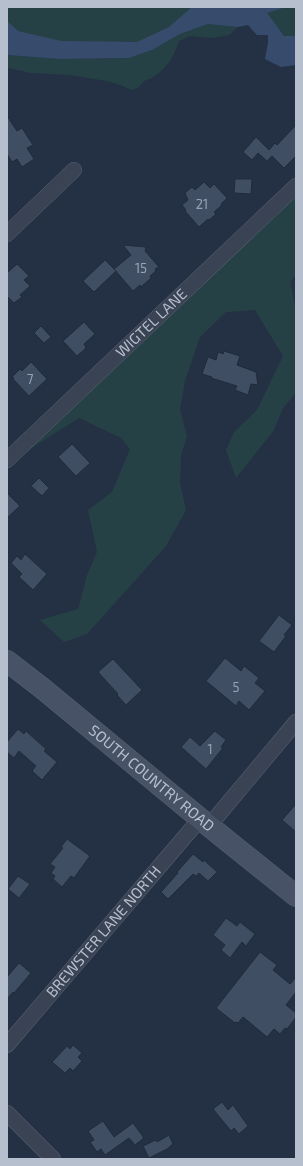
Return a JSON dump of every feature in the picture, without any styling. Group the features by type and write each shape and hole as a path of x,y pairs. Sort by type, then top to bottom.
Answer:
{"main road":[{"name":"SOUTH COUNTRY ROAD","path":"7,661 42,688 204,823 296,896"}],"street":[{"path":"7,234 74,170"},
{"name":"WIGTEL LANE","path":"7,460 296,186"},
{"name":"BREWSTER LANE NORTH","path":"7,1045 204,823 296,722"},
{"path":"7,1113 53,1159"}],"green space":[{"path":"7,7 262,7 203,14 146,48 7,44"},
{"path":"286,7 296,7 296,36 284,36 266,13"},
{"path":"208,24 238,27 229,35 212,38 190,36 179,41 173,56 167,65 155,76 131,90 121,85 106,81 71,75 31,73 7,68 7,55 60,59 129,58 152,50 180,34"},
{"path":"296,195 296,275 290,282 296,310 296,393 283,408 274,430 236,478 226,450 234,432 257,410 283,356 255,310 226,312 200,337 185,381 180,410 187,436 181,456 180,483 186,510 166,546 87,634 64,642 40,620 78,609 87,575 97,552 88,510 112,492 130,449 121,438 79,418 25,452"}],"water":[{"path":"192,7 286,7 267,13 284,36 296,36 296,65 281,67 265,59 268,35 257,35 248,25 238,27 208,24 180,34 152,50 129,58 60,59 7,55 7,21 18,31 61,41 137,42 169,27"}],"building":[{"path":"7,116 17,131 22,128 33,145 27,148 34,159 22,167 17,159 12,162 7,154"},
{"path":"296,125 296,156 284,168 272,156 267,161 258,153 252,160 243,152 256,137 269,150 275,143 277,145"},
{"path":"235,179 252,179 251,194 234,193"},
{"path":"204,182 210,188 214,184 227,198 214,212 216,214 199,227 185,211 186,210 182,205 188,200 185,193 192,187 195,190"},
{"path":"123,245 146,247 145,251 159,267 155,269 156,271 150,276 151,278 141,287 140,285 133,291 114,269 131,255"},
{"path":"105,260 116,271 94,292 83,281"},
{"path":"17,264 29,276 24,280 30,286 20,295 22,297 14,303 7,296 7,273"},
{"path":"84,322 95,334 84,344 86,348 77,356 63,341"},
{"path":"41,326 51,337 44,343 34,333"},
{"path":"224,351 240,356 237,365 256,372 258,385 251,384 248,395 235,390 237,386 202,374 208,357 216,360 218,352 223,354"},
{"path":"31,362 47,379 29,396 12,377 20,369 22,371"},
{"path":"72,444 90,463 76,476 58,457"},
{"path":"39,478 49,488 42,496 31,486"},
{"path":"7,493 20,506 7,518"},
{"path":"25,554 47,574 33,590 19,577 22,574 11,563 17,556 21,560"},
{"path":"279,615 292,625 274,652 259,641"},
{"path":"225,658 241,671 244,666 259,678 255,683 265,691 249,710 239,701 236,706 206,681"},
{"path":"113,659 142,690 126,705 98,672"},
{"path":"18,729 24,734 26,731 46,749 44,751 57,762 42,780 32,771 36,766 19,751 14,758 7,752 7,742"},
{"path":"215,731 226,740 221,747 223,748 206,769 181,747 190,737 200,746"},
{"path":"296,804 296,832 282,820"},
{"path":"67,839 90,856 74,878 71,876 62,887 53,879 55,876 51,873 55,867 50,864 63,848 61,847"},
{"path":"193,854 203,862 204,860 217,872 208,881 199,873 196,876 193,874 168,899 161,892"},
{"path":"18,876 30,884 19,898 8,889"},
{"path":"226,918 237,926 240,922 255,934 246,946 242,942 230,958 221,950 225,945 213,935"},
{"path":"260,952 277,965 273,970 290,984 296,977 296,992 286,1005 296,1013 296,1017 287,1029 285,1028 280,1034 274,1029 267,1037 243,1017 238,1023 235,1023 216,1008"},
{"path":"19,963 31,973 7,999 7,977"},
{"path":"73,1045 82,1053 78,1057 82,1061 73,1071 70,1068 65,1073 52,1062 67,1046 70,1049"},
{"path":"222,1102 228,1110 233,1105 248,1126 239,1134 234,1128 231,1131 213,1109"},
{"path":"103,1121 114,1137 133,1123 144,1138 135,1145 129,1138 105,1155 101,1149 97,1152 90,1142 94,1140 88,1131"},
{"path":"169,1135 173,1144 169,1148 149,1158 143,1146 156,1140 157,1142"}]}
